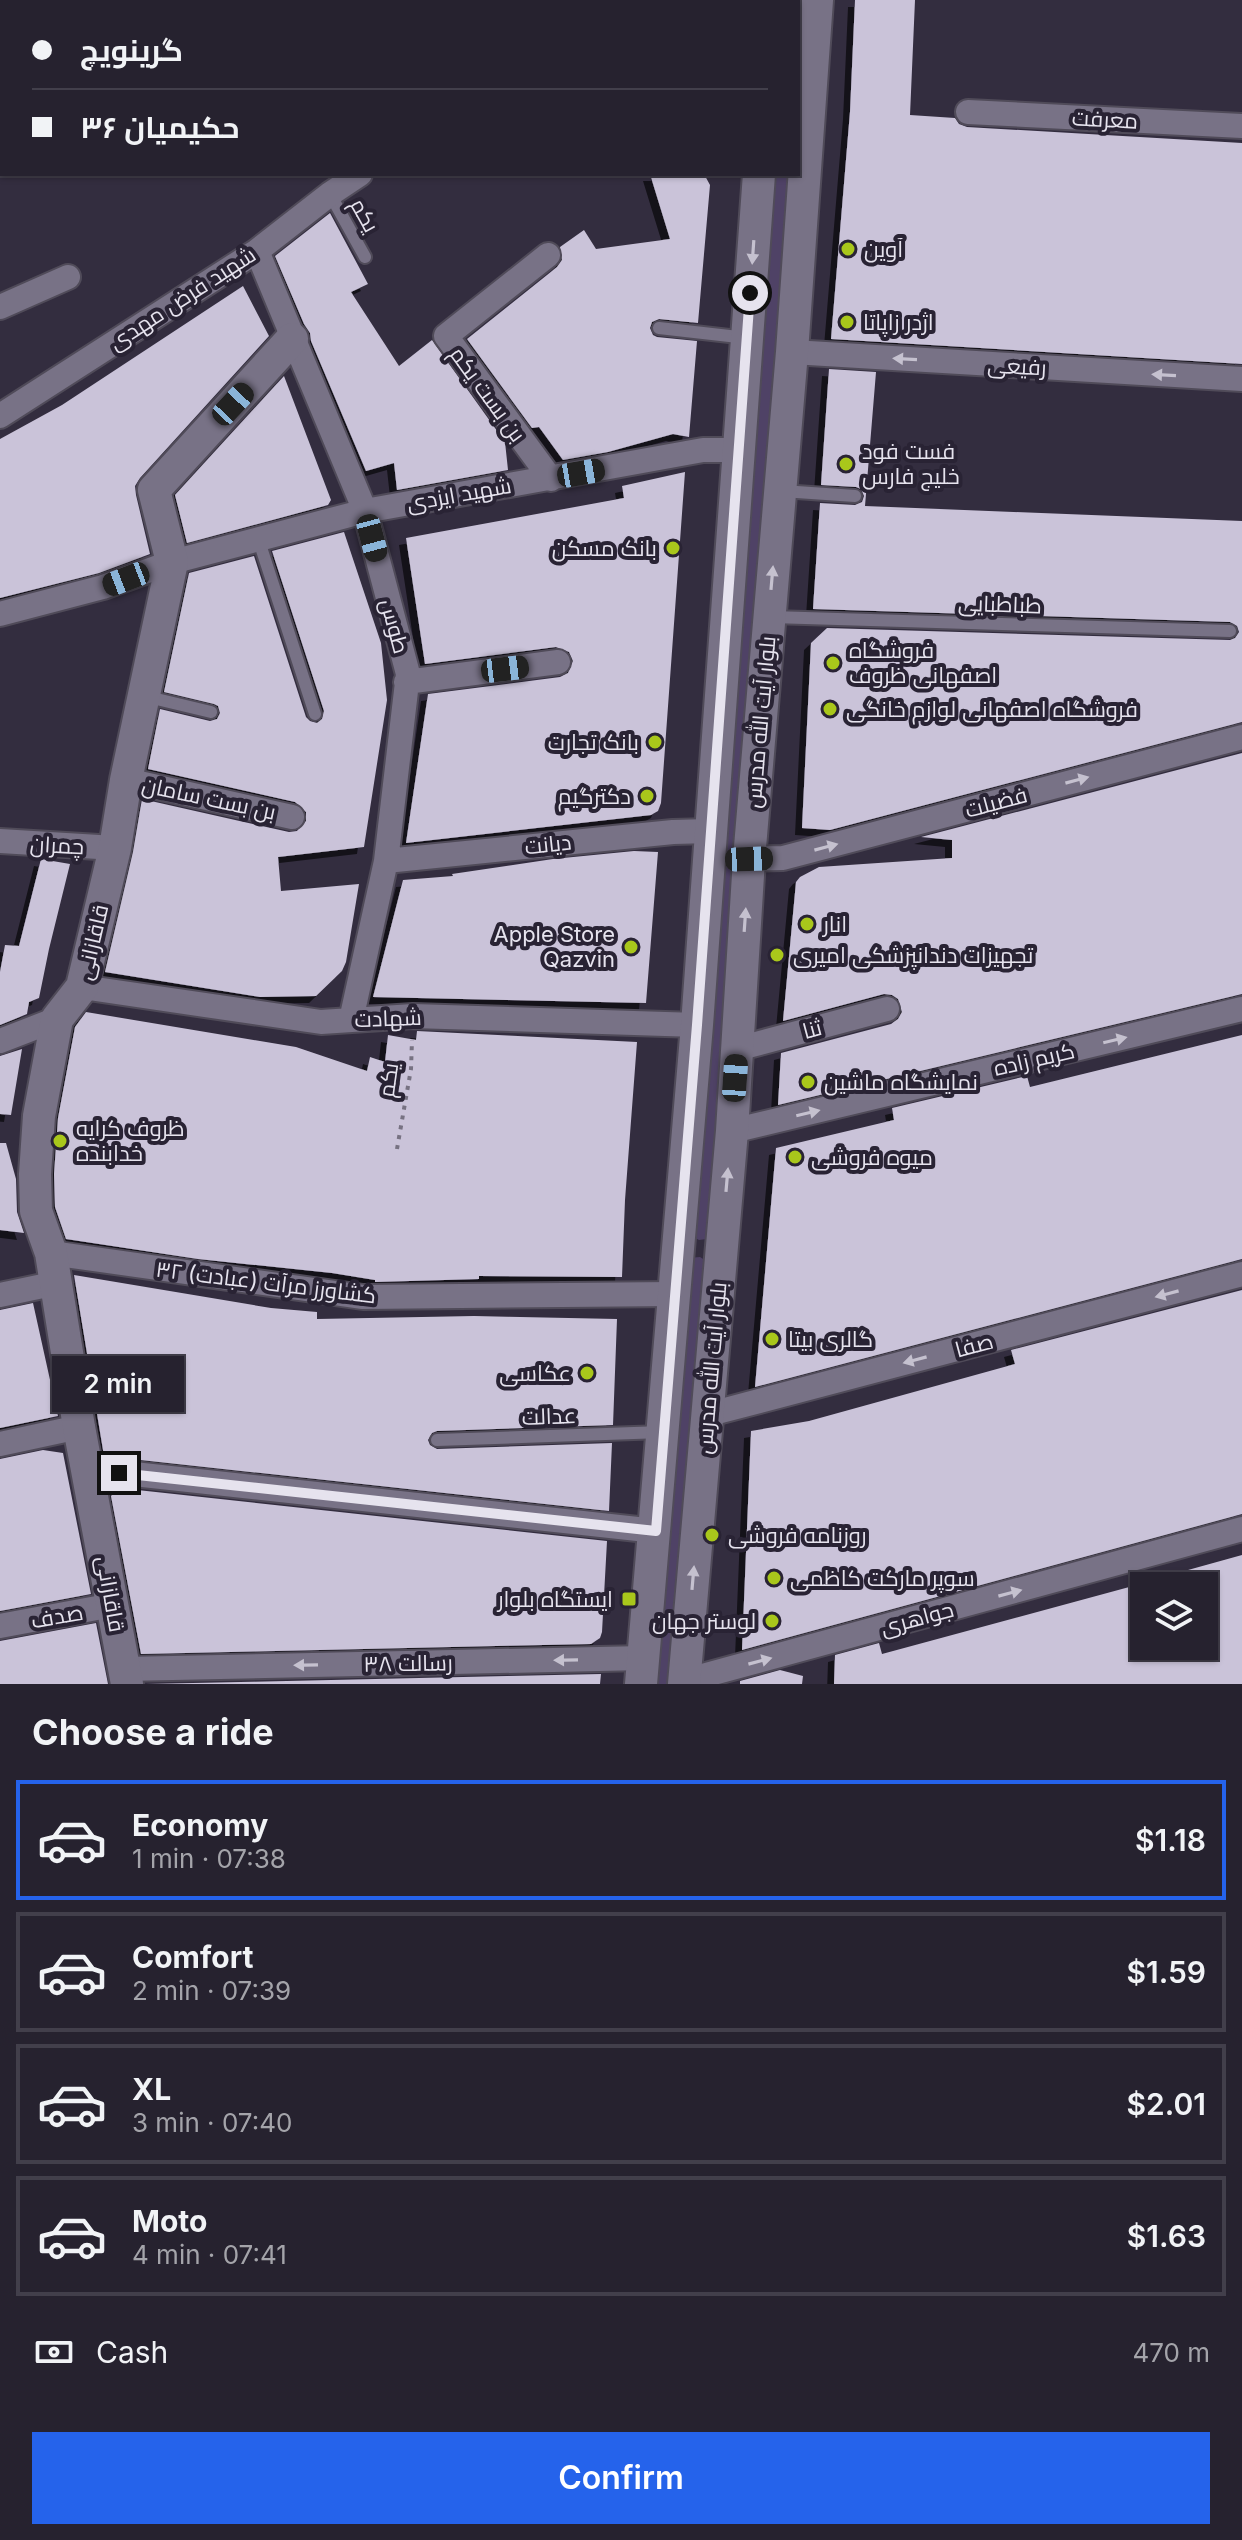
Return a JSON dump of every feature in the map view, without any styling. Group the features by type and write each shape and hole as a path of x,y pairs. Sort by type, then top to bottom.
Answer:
{"main road":[{"name":"بلوار آیت الله مدرس","path":"684,1683 732,1131 749,859 792,352 817,0"},
{"name":"بلوار آیت الله مدرس","path":"645,1675 662,1432 697,1025 759,176"},
{"name":"قاقازانی","path":"126,1676 79,1427 54,1268 36,1211 39,1116 57,1019 82,987 115,848 126,780 172,562 154,490 292,339"},
{"path":"734,508 744,525 751,529 758,527 768,517 780,493"},
{"path":"719,1269 711,1261 688,1256 678,1244 689,1236 699,1240 722,1237"}],"street":[{"name":"معرفت","path":"968,112 1242,126"},
{"name":"شهید فرض مهدی","path":"0,416 257,251 324,184 353,176"},
{"name":"طوس","path":"257,251 365,511 408,674 386,861 351,1020"},
{"name":"بن بست یکم","path":"548,255 446,336 551,479"},
{"path":"0,307 68,277"},
{"name":"رفیعی","path":"792,352 1242,379"},
{"name":"شهید ایزدی","path":"0,614 103,587 172,562 365,511 703,450 737,450"},
{"path":"406,682 558,662"},
{"name":"فضیلت","path":"749,859 783,858 1242,737"},
{"name":"بن بست سامان","path":"126,780 292,817"},
{"name":"دیانت","path":"386,861 673,832 710,831"},
{"name":"چمران","path":"0,841 115,848"},
{"name":"شهادت","path":"82,987 321,1022 413,1016 697,1025"},
{"name":"ثنا","path":"737,1049 887,1009"},
{"name":"کریم زاده","path":"732,1131 1242,1009"},
{"path":"0,1041 57,1019"},
{"name":"۳۲ کشاورز مرآت (عبادت)","path":"0,1295 54,1268 363,1297 674,1294"},
{"name":"صفا","path":"706,1415 1242,1274"},
{"path":"0,1444 79,1427"},
{"path":"88,1469 656,1531"},
{"name":"جواهری","path":"684,1683 1242,1529"},
{"name":"صدف","path":"0,1626 113,1605"},
{"name":"۳۸ رسالت","path":"126,1676 645,1675"}],"lane":[{"name":"یکم","path":"324,184 365,257"},
{"path":"659,328 747,338"},
{"path":"780,493 855,496"},
{"path":"258,538 315,714"},
{"name":"طباطبایی","path":"769,616 1230,631"},
{"path":"144,696 211,712"},
{"name":"عدالت","path":"437,1440 662,1432"}],"path":[{"name":"یکم","path":"397,1149 411,1069 413,1016"}],"shaded area":[{"path":"800,0 817,0 722,1237 699,1240 679,1229 759,176 800,176"},
{"path":"700,1257 719,1269 684,1684 652,1684 677,1259"}],"building":[{"path":"855,0 915,0 910,115 955,118 967,127 1242,143 1242,364 831,339 850,112"},
{"path":"651,176 705,176 710,185 698,323 659,319 652,322 650,328 657,337 697,341 689,437 673,434 608,452 563,460 539,427 532,428 467,339 557,267 562,260 560,247 584,230 596,249 670,239"},
{"path":"330,213 368,284 351,292 399,366 432,340 505,442 508,470 397,490 394,463 366,471 275,256"},
{"path":"243,286 269,336 135,486 150,554 99,573 0,598 0,439 62,405"},
{"path":"829,369 876,372 865,506 1242,521 1242,722 830,830 802,828 811,643 827,628 1230,640 1239,632 1237,626 1230,622 813,609 820,503 855,505 862,502 864,496 861,489 856,487 821,485"},
{"path":"284,376 331,500 328,505 187,543 175,495"},
{"path":"685,472 658,811 651,815 406,843 428,694 560,677 568,673 573,661 569,652 556,647 425,664 406,538 624,498 622,486"},
{"path":"344,532 381,643 387,700 364,847 278,857 281,891 359,884 342,971 316,996 260,997 105,972 142,799 289,832 297,831 306,821 306,812 295,802 148,769 160,709 210,721 217,719 220,713 214,704 164,692 189,573 254,556 306,717 317,723 324,711 272,551"},
{"path":"1242,753 1242,994 778,1105 781,1053 891,1024 902,1012 898,999 884,994 783,1021 796,882 800,877 819,867 952,858 952,840 921,837"},
{"path":"634,851 658,852 646,1003 373,997 403,880"},
{"path":"41,859 70,864 39,998 29,1002 27,1014 0,1025 0,972 5,945 19,946"},
{"path":"86,1012 296,1047 367,1071 370,1057 385,1062 388,1035 416,1040 417,1031 637,1042 622,1277 479,1276 479,1279 375,1282 332,1273 198,1259 66,1239 55,1207 58,1118 75,1027"},
{"path":"1242,1035 1242,1259 755,1387 776,1148 894,1120 892,1108 1027,1076 1030,1087"},
{"path":"22,1049 11,1115 0,1114 0,1056"},
{"path":"0,1143 6,1143 16,1179 17,1212 24,1233 0,1230"},
{"path":"74,1275 271,1308 317,1312 317,1319 474,1316 617,1319 613,1425 437,1431 428,1440 437,1449 612,1443 609,1511 104,1456"},
{"path":"1242,1290 1242,1514 742,1650 751,1431 809,1421 1015,1364 1011,1350"},
{"path":"33,1303 58,1416 0,1428 0,1310"},
{"path":"43,1450 63,1453 91,1594 0,1611 0,1459"},
{"path":"119,1488 607,1541 602,1632 600,1638 591,1644 141,1654 111,1496"},
{"path":"1242,1555 1242,1684 834,1684 835,1655 879,1643 882,1654 1130,1587 1130,1660 1218,1660 1218,1572 1181,1572"},
{"path":"96,1623 108,1684 0,1684 0,1641"},
{"path":"780,1670 803,1676 802,1684 740,1684 740,1681"},
{"path":"601,1674 600,1684 146,1684"}],"place":[{"name":"آوین","path":"848,249"},
{"name":"اژدر زاپاتا","path":"847,322"},
{"name":"فست فود خلیج فارس","path":"846,464"},
{"name":"بانک مسکن","path":"673,548"},
{"name":"فروشگاه اصفهانی ظروف","path":"833,663"},
{"name":"فروشگاه اصفهانی لوازم خانگی","path":"830,709"},
{"name":"بانک تجارت","path":"655,742"},
{"name":"دکترگیم","path":"647,796"},
{"name":"انار","path":"807,924"},
{"name":"Apple Store Qazvin","path":"631,947"},
{"name":"تجهیزات دندانپزشکی امیری","path":"777,955"},
{"name":"نمایشگاه ماشین","path":"808,1082"},
{"name":"ظروف کرایه خدابنده","path":"60,1141"},
{"name":"میوه فروشی","path":"795,1157"},
{"name":"گالری بیتا","path":"772,1339"},
{"name":"عکاسی","path":"587,1373"},
{"name":"روزنامه فروشی","path":"712,1535"},
{"name":"سوپر مارکت کاظمی","path":"774,1578"},
{"name":"ایستگاه بلوار","path":"629,1599"},
{"name":"لوستر جهان","path":"772,1621"}],"route":[{"path":"119,1473 656,1531 697,1025 750,293"}]}
